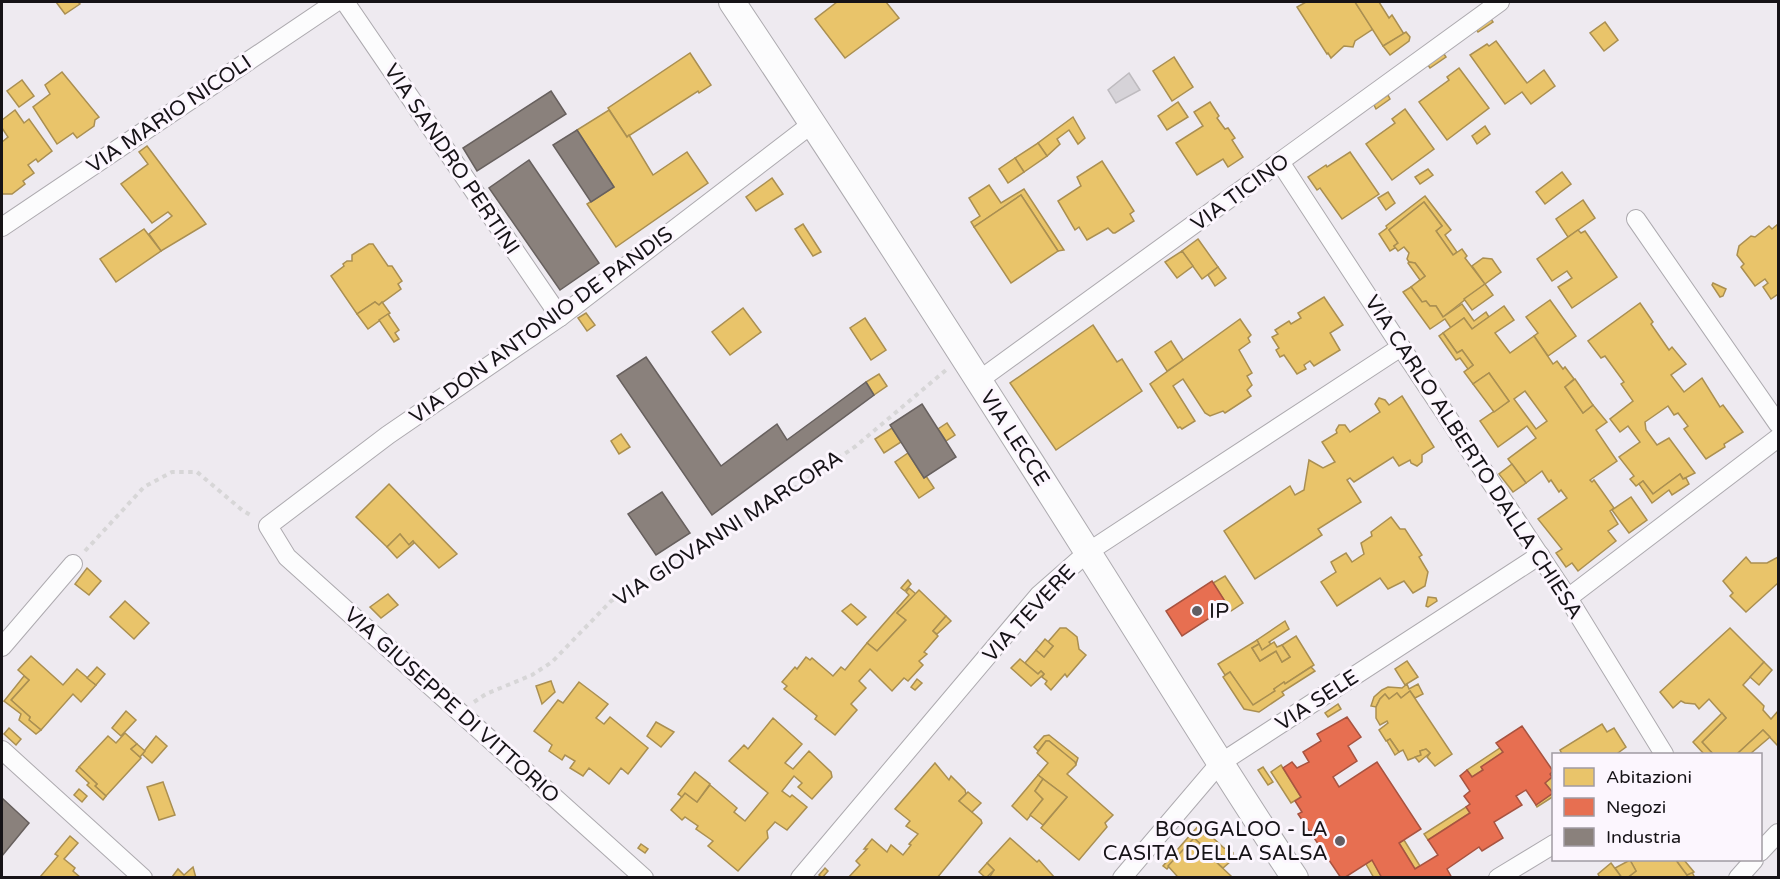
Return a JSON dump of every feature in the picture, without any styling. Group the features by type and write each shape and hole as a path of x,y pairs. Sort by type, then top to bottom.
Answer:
{"street":[{"name":"VIA MARIO NICOLI","path":"2,227 336,2"},
{"name":"VIA SANDRO PERTINI","path":"345,2 560,317"},
{"name":"VIA LECCE","path":"732,2 813,123 1088,552 1219,764 1295,878"},
{"name":"VIA TICINO","path":"978,381 1500,2"},
{"name":"VIA DON ANTONIO DE PANDIS","path":"268,526 388,435 560,317 813,123"},
{"name":"VIA CARLO ALBERTO DALLA CHIESA","path":"1280,162 1568,598 1663,753"},
{"path":"1636,219 1779,424"},
{"name":"VIA TEVERE","path":"800,878 1039,595 1088,552 1401,347"},
{"path":"1568,598 1779,438"},
{"name":"VIA GIUSEPPE DI VITTORIO","path":"268,526 287,557 644,878"},
{"name":"VIA SELE","path":"1122,878 1219,764 1540,555"},
{"path":"2,647 73,564"},
{"path":"2,750 143,878"},
{"path":"1762,851 1779,833"},
{"path":"1498,878 1552,845"}],"path":[{"name":"VIA GIOVANNI MARCORA","path":"460,712 486,694 532,675 552,662 611,601 729,533 856,446 962,355"},
{"path":"73,564 144,487 172,472 197,472 242,510 268,526"}],"building: Abitazioni":[{"path":"56,2 78,2 80,4 65,14"},
{"path":"837,2 886,2 899,18 845,58 815,19"},
{"path":"1306,2 1355,2 1373,29 1355,41 1353,47 1344,46 1331,58 1297,7"},
{"path":"1355,2 1379,2 1389,18 1392,15 1404,34 1383,46"},
{"path":"1491,19 1493,22 1478,32 1476,29"},
{"path":"1605,22 1618,40 1604,51 1590,33"},
{"path":"1406,32 1410,37 1409,41 1390,55 1383,46"},
{"path":"1496,41 1527,83 1544,70 1555,86 1531,104 1522,92 1505,104 1470,55"},
{"path":"690,53 711,85 627,137 608,108"},
{"path":"1444,54 1446,57 1430,68 1428,65"},
{"path":"1174,57 1193,87 1172,101 1153,71"},
{"path":"1459,68 1489,108 1447,140 1419,102 1449,80 1447,77"},
{"path":"62,72 99,117 95,120 94,126 77,138 73,133 57,144 33,107 50,94 45,85"},
{"path":"22,80 34,96 19,107 7,91"},
{"path":"1388,95 1390,99 1376,109 1374,105"},
{"path":"1178,102 1188,117 1167,130 1158,116"},
{"path":"1210,102 1219,116 1217,118 1235,138 1232,140 1243,157 1228,167 1223,159 1197,175 1176,143 1203,126 1194,112"},
{"path":"1405,109 1434,149 1392,180 1366,144 1395,123 1392,119"},
{"path":"15,110 24,123 29,119 52,151 38,162 36,159 28,165 34,173 23,181 25,184 12,194 2,194 2,142 8,137 2,128 2,120"},
{"path":"609,110 627,137 629,135 653,175 687,152 708,183 616,247 587,204 614,187 577,130"},
{"path":"1073,117 1085,138 1078,144 1069,130 1057,139 1060,144 1047,156 1038,143"},
{"path":"1485,126 1490,134 1477,144 1472,136"},
{"path":"1038,143 1047,156 1024,172 1015,158"},
{"path":"147,146 206,224 161,251 149,234 172,216 168,212 152,223 121,184 148,164 139,152"},
{"path":"1350,152 1379,194 1342,219 1320,188 1317,190 1308,177"},
{"path":"1015,158 1024,172 1008,183 999,169"},
{"path":"1102,161 1134,211 1130,214 1134,221 1115,233 1108,228 1087,240 1079,227 1075,230 1058,201 1081,186 1077,177"},
{"path":"1428,169 1433,175 1420,184 1415,177"},
{"path":"1562,172 1571,184 1545,204 1536,192"},
{"path":"772,178 783,194 756,211 746,197"},
{"path":"989,185 1001,203 1024,189 1064,250 1058,251 1021,195 974,227 971,222 980,216 969,198"},
{"path":"1388,192 1395,203 1386,210 1378,198"},
{"path":"1021,195 1058,251 1011,283 974,227"},
{"path":"1425,196 1451,230 1445,235 1457,252 1453,255 1436,231 1442,226 1424,202 1389,230 1398,243 1394,246 1395,248 1390,251 1379,234"},
{"path":"1583,200 1595,218 1568,237 1556,219"},
{"path":"1424,202 1442,226 1436,231 1453,255 1462,249 1467,256 1465,258 1485,284 1443,317 1436,306 1430,306 1426,301 1422,302 1411,287 1425,276 1415,263 1409,262 1407,259 1409,253 1404,247 1398,251 1394,246 1398,243 1389,230"},
{"path":"803,224 821,252 813,256 795,229"},
{"path":"1778,224 1778,294 1771,299 1763,287 1768,283 1765,279 1755,286 1741,267 1744,264 1737,255 1739,246 1751,236 1755,237 1769,226 1772,229"},
{"path":"144,229 161,251 116,282 100,259"},
{"path":"1578,230 1581,233 1585,231 1617,277 1572,308 1558,287 1572,278 1567,271 1552,281 1537,259"},
{"path":"1198,239 1218,267 1202,279 1182,251"},
{"path":"369,244 373,244 388,266 392,266 402,281 398,284 401,289 379,305 375,302 357,314 331,276 347,261 352,261 352,255"},
{"path":"1182,251 1193,266 1177,278 1165,262"},
{"path":"1483,258 1492,259 1501,272 1485,284 1472,266"},
{"path":"1409,262 1415,263 1425,276 1420,280"},
{"path":"1218,267 1226,278 1215,286 1208,275"},
{"path":"1713,283 1726,289 1723,296 1720,297"},
{"path":"1485,284 1493,295 1472,310 1464,299"},
{"path":"1411,287 1422,302 1426,301 1430,306 1436,306 1443,317 1462,304 1474,321 1486,312 1489,317 1472,329 1464,318 1451,328 1445,319 1430,329 1403,292"},
{"path":"1324,297 1343,325 1330,333 1340,350 1314,366 1310,361 1304,365 1306,369 1297,374 1284,355 1280,357 1276,350 1279,348 1272,337 1278,334 1275,330 1289,321 1291,324 1301,318 1298,313"},
{"path":"1550,300 1576,336 1548,356 1534,336 1538,333 1526,317"},
{"path":"375,302 379,305 382,302 390,313 368,329 357,314"},
{"path":"1640,303 1669,350 1672,347 1686,364 1671,375 1684,392 1702,378 1720,407 1723,405 1743,432 1706,459 1684,429 1688,426 1678,413 1674,415 1668,406 1645,422 1646,430 1657,445 1669,438 1695,473 1683,479 1680,474 1653,494 1643,481 1636,486 1630,479 1634,476 1619,457 1640,442 1628,426 1620,432 1610,419 1633,401 1621,384 1624,382 1605,356 1601,358 1588,341"},
{"path":"1504,306 1514,320 1495,333 1510,353 1534,336 1553,364 1557,361 1574,379 1565,387 1583,413 1593,405 1607,422 1596,430 1617,461 1590,480 1592,482 1594,480 1614,508 1610,511 1618,524 1608,531 1616,541 1578,571 1572,563 1566,567 1556,553 1562,549 1538,519 1567,498 1561,490 1559,492 1551,480 1549,482 1542,471 1526,483 1508,459 1536,438 1527,426 1498,447 1480,421 1509,401 1489,373 1473,384 1464,372 1473,365 1462,350 1457,353 1443,333 1464,318 1472,329","holes":["1525,391 1547,421 1536,429 1514,399"]},
{"path":"743,308 761,332 730,355 712,332"},
{"path":"586,313 595,325 587,331 578,318"},
{"path":"388,314 399,330 395,333 399,339 394,342 379,320"},
{"path":"865,318 886,350 871,360 850,328"},
{"path":"1240,319 1251,335 1248,338 1250,342 1239,350 1252,373 1247,376 1252,385 1247,390 1251,396 1225,413 1223,411 1210,416 1205,413 1183,379 1173,386 1195,421 1182,429 1178,428 1150,384"},
{"path":"1093,325 1117,362 1122,359 1142,391 1056,450 1010,383"},
{"path":"1443,333 1457,353 1462,350 1473,365 1468,369 1460,358 1456,360 1439,336"},
{"path":"1171,341 1183,360 1167,371 1155,352"},
{"path":"1489,373 1509,401 1494,412 1473,384"},
{"path":"879,374 887,386 874,395 866,382"},
{"path":"1575,379 1593,405 1583,413 1565,387"},
{"path":"1402,396 1434,447 1422,455 1422,462 1417,466 1410,460 1399,466 1393,457 1354,482 1350,478 1347,480 1361,502 1318,529 1322,535 1255,579 1224,531 1290,486 1295,495 1304,490 1309,460 1323,468 1335,462 1322,442 1337,433 1339,425 1345,425 1350,432 1380,412 1375,404 1379,398 1385,400 1389,405"},
{"path":"947,423 955,435 946,441 938,429"},
{"path":"892,428 901,442 884,453 875,439"},
{"path":"621,434 630,447 619,454 611,441"},
{"path":"908,453 924,478 926,476 934,488 919,498 895,462"},
{"path":"1512,464 1526,483 1513,492 1499,474"},
{"path":"1680,474 1689,484 1672,495 1669,490 1652,503 1639,484 1643,481 1653,494"},
{"path":"389,484 457,554 439,568 413,541 409,545 400,534 387,547 356,517"},
{"path":"1631,497 1647,520 1629,533 1612,510"},
{"path":"1391,517 1400,529 1405,529 1422,555 1419,557 1428,572 1425,586 1413,593 1404,581 1388,589 1380,578 1337,606 1321,582 1336,572 1331,562 1346,553 1352,562 1364,554 1361,543 1372,536 1371,532"},
{"path":"400,534 409,545 413,541 414,543 397,558 387,547"},
{"path":"1746,557 1751,563 1767,563 1778,557 1778,583 1746,612 1730,596 1733,593 1723,581"},
{"path":"87,568 101,581 89,595 75,584"},
{"path":"1225,576 1243,603 1231,611 1213,583"},
{"path":"908,580 911,584 905,591 901,588"},
{"path":"909,588 916,594 897,613 906,620 877,651 867,643 909,595 906,592"},
{"path":"919,590 946,616 933,631 938,636 924,652 927,654 919,661 923,665 908,681 904,678 892,691 870,669 859,681 866,688 851,704 857,710 835,735 815,719 817,716 784,689 787,686 782,682 795,667 797,669 806,657 810,660 812,658 833,676 841,667 845,670 867,643 877,651 906,620 897,613"},
{"path":"388,594 398,605 381,618 370,607"},
{"path":"1428,597 1436,598 1437,601 1428,607 1426,606"},
{"path":"125,601 149,623 134,639 110,617"},
{"path":"851,604 866,617 857,625 842,611"},
{"path":"946,616 951,621 937,634 933,631"},
{"path":"1285,621 1289,629 1269,642 1271,644 1262,650 1257,640"},
{"path":"1060,628 1066,628 1077,637 1079,649 1086,655 1067,677 1065,674 1051,690 1045,684 1047,681 1042,677 1044,674 1041,671 1038,674 1025,663 1036,650 1044,657 1053,646 1048,642"},
{"path":"1730,628 1764,662 1743,685 1764,706 1763,710 1771,719 1778,711 1778,746 1763,730 1738,753 1712,753 1702,742 1726,718 1709,699 1699,709 1695,704 1681,701 1673,708 1660,692"},
{"path":"1296,636 1314,665 1285,684 1284,682 1255,705 1252,705 1230,672 1225,675 1218,664 1257,640 1259,644 1252,648 1260,661 1276,651 1282,662 1290,657 1282,645"},
{"path":"1045,639 1053,646 1044,657 1036,650"},
{"path":"1274,642 1277,647 1282,645 1290,657 1282,662 1276,651 1260,661 1252,648 1259,644 1262,650"},
{"path":"31,656 63,685 77,669 96,685 81,702 73,694 41,730 11,700 29,680 18,670"},
{"path":"1020,659 1038,674 1041,671 1044,674 1031,686 1011,668"},
{"path":"1407,661 1418,677 1405,685 1395,669"},
{"path":"1764,662 1772,670 1759,685 1750,677"},
{"path":"97,667 105,674 96,685 87,678"},
{"path":"1311,667 1315,671 1282,692 1284,695 1259,712 1244,709 1223,677 1230,672 1253,705 1275,691 1274,689 1284,682 1285,684"},
{"path":"24,676 29,680 11,700 41,730 36,734 19,720 21,714 4,701"},
{"path":"917,679 922,683 915,690 911,687"},
{"path":"551,681 555,692 542,704 536,686"},
{"path":"579,682 608,704 596,718 604,724 610,717 648,748 628,774 621,768 609,784 589,768 583,776 570,768 575,761 565,755 562,760 549,751 552,745 534,731 558,700 563,703"},
{"path":"1407,684 1409,689 1418,684 1423,694 1415,698 1410,691 1401,698 1397,693 1389,699 1385,694 1376,707 1371,706 1374,697 1382,690 1388,687 1402,688"},
{"path":"1410,691 1452,754 1435,766 1427,757 1430,753 1426,749 1420,751 1421,755 1408,760 1403,750 1399,752 1390,739 1386,741 1379,730 1388,723 1387,721 1380,725 1376,718 1376,707 1380,699 1385,694 1389,699 1397,693 1401,698"},
{"path":"1338,704 1341,709 1328,717 1325,713"},
{"path":"126,711 136,720 121,736 112,728"},
{"path":"1722,713 1726,718 1702,742 1712,753 1703,753 1693,742"},
{"path":"773,718 802,744 785,763 793,769 809,751 831,772 832,777 812,799 798,787 802,783 794,776 782,791 790,797 792,795 807,807 787,830 775,822 767,831 768,838 738,871 708,846 713,841 696,829 698,826 685,817 682,820 671,810 685,793 697,802 710,785 737,808 734,812 745,821 768,793 729,761 744,745 748,749"},
{"path":"656,722 674,732 661,747 647,736"},
{"path":"1602,724 1607,732 1614,728 1626,747 1618,753 1562,753 1560,750"},
{"path":"9,728 21,739 16,745 4,734"},
{"path":"1763,730 1770,737 1751,753 1738,753"},
{"path":"125,733 137,744 131,749 141,758 106,796 79,767 108,736 116,743"},
{"path":"1049,735 1078,758 1076,764 1049,741 1046,741 1038,751 1034,747 1044,736"},
{"path":"156,736 167,746 152,763 142,754"},
{"path":"1390,739 1399,752 1395,755 1387,741"},
{"path":"1046,741 1075,762 1076,765 1067,774 1113,815 1105,823 1107,827 1079,860 1041,828 1067,797 1038,775 1048,763 1037,753"},
{"path":"137,744 145,751 140,757 131,749"},
{"path":"1500,748 1503,752 1481,767 1483,770 1472,777 1467,770"},
{"path":"1426,749 1430,753 1419,762 1415,757 1421,755 1420,751"},
{"path":"935,763 949,780 951,776 965,790 966,794 959,801 982,823 937,878 848,878 860,865 856,861 867,849 864,849 872,839 887,852 891,845 903,855 911,845 909,844 918,834 906,826 910,821 895,809"},
{"path":"1281,765 1301,797 1291,803 1271,772"},
{"path":"79,767 106,796 103,800 76,771"},
{"path":"1263,767 1273,782 1268,785 1258,770"},
{"path":"695,772 710,784 697,802 685,793 682,797 678,794"},
{"path":"1038,775 1043,779 1035,791 1043,799 1027,820 1012,806"},
{"path":"1552,777 1552,792 1545,783"},
{"path":"1043,779 1067,797 1043,825 1030,815 1043,799 1035,791"},
{"path":"163,782 175,815 159,820 147,787"},
{"path":"79,789 87,796 82,802 74,795"},
{"path":"968,792 981,803 972,812 959,801"},
{"path":"1552,794 1552,797 1537,807 1536,805"},
{"path":"1466,807 1470,813 1428,840 1424,834"},
{"path":"1199,825 1224,848 1231,850 1232,860 1223,868 1215,861 1221,855 1212,846 1207,850 1194,838 1167,869 1163,866"},
{"path":"70,836 78,843 64,859 75,868 73,871 81,878 40,877 58,856 55,854"},
{"path":"1010,838 1037,862 1039,860 1055,878 989,878 994,870 987,863"},
{"path":"1194,838 1207,850 1212,846 1221,855 1215,861 1231,876 1229,878 1176,878 1177,876 1168,866"},
{"path":"1404,840 1420,866 1415,869 1399,843"},
{"path":"641,844 648,849 645,853 638,848"},
{"path":"1372,860 1382,878 1374,878 1366,864"},
{"path":"1631,861 1677,861 1687,875 1692,872 1695,878 1627,878 1636,871"},
{"path":"1631,861 1636,871 1627,878 1622,878 1615,868"},
{"path":"1677,861 1685,861 1694,872 1687,875"},
{"path":"987,863 994,870 986,878 979,872"},
{"path":"1611,863 1622,878 1600,878 1598,874"},
{"path":"193,867 196,878 172,877 178,869 184,875"},
{"path":"825,868 828,871 822,878 819,875"}],"building: Negozi":[{"path":"1212,581 1228,606 1182,636 1166,611"},
{"path":"1347,717 1361,737 1348,746 1357,761 1333,777 1339,787 1377,762 1421,829 1399,843 1415,869 1438,855 1428,840 1470,813 1466,807 1470,804 1464,796 1470,791 1460,776 1467,770 1472,777 1483,770 1481,767 1503,752 1496,743 1522,726 1552,770 1550,774 1552,777 1545,783 1552,794 1536,805 1526,790 1516,796 1522,805 1494,822 1503,838 1482,851 1479,847 1447,869 1452,878 1382,878 1372,860 1341,878 1298,814 1302,812 1295,801 1301,797 1283,768 1292,762 1297,768 1309,762 1303,752 1321,741 1317,734"}],"building: Industria":[{"path":"551,91 566,114 477,171 463,148"},
{"path":"577,130 614,187 591,202 553,145"},
{"path":"529,160 599,263 560,290 489,188"},
{"path":"646,357 721,466 777,424 787,440 866,382 874,395 712,515 617,376"},
{"path":"922,404 956,457 924,478 890,425"},
{"path":"662,492 690,533 656,555 628,514"},
{"path":"2,798 29,823 2,856"}],"building: Altro":[{"path":"1129,73 1140,90 1116,103 1108,90"}],"place":[{"name":"IP","path":"1197,611"},
{"name":"BOOGALOO - LA CASITA DELLA SALSA","path":"1340,841"}]}
